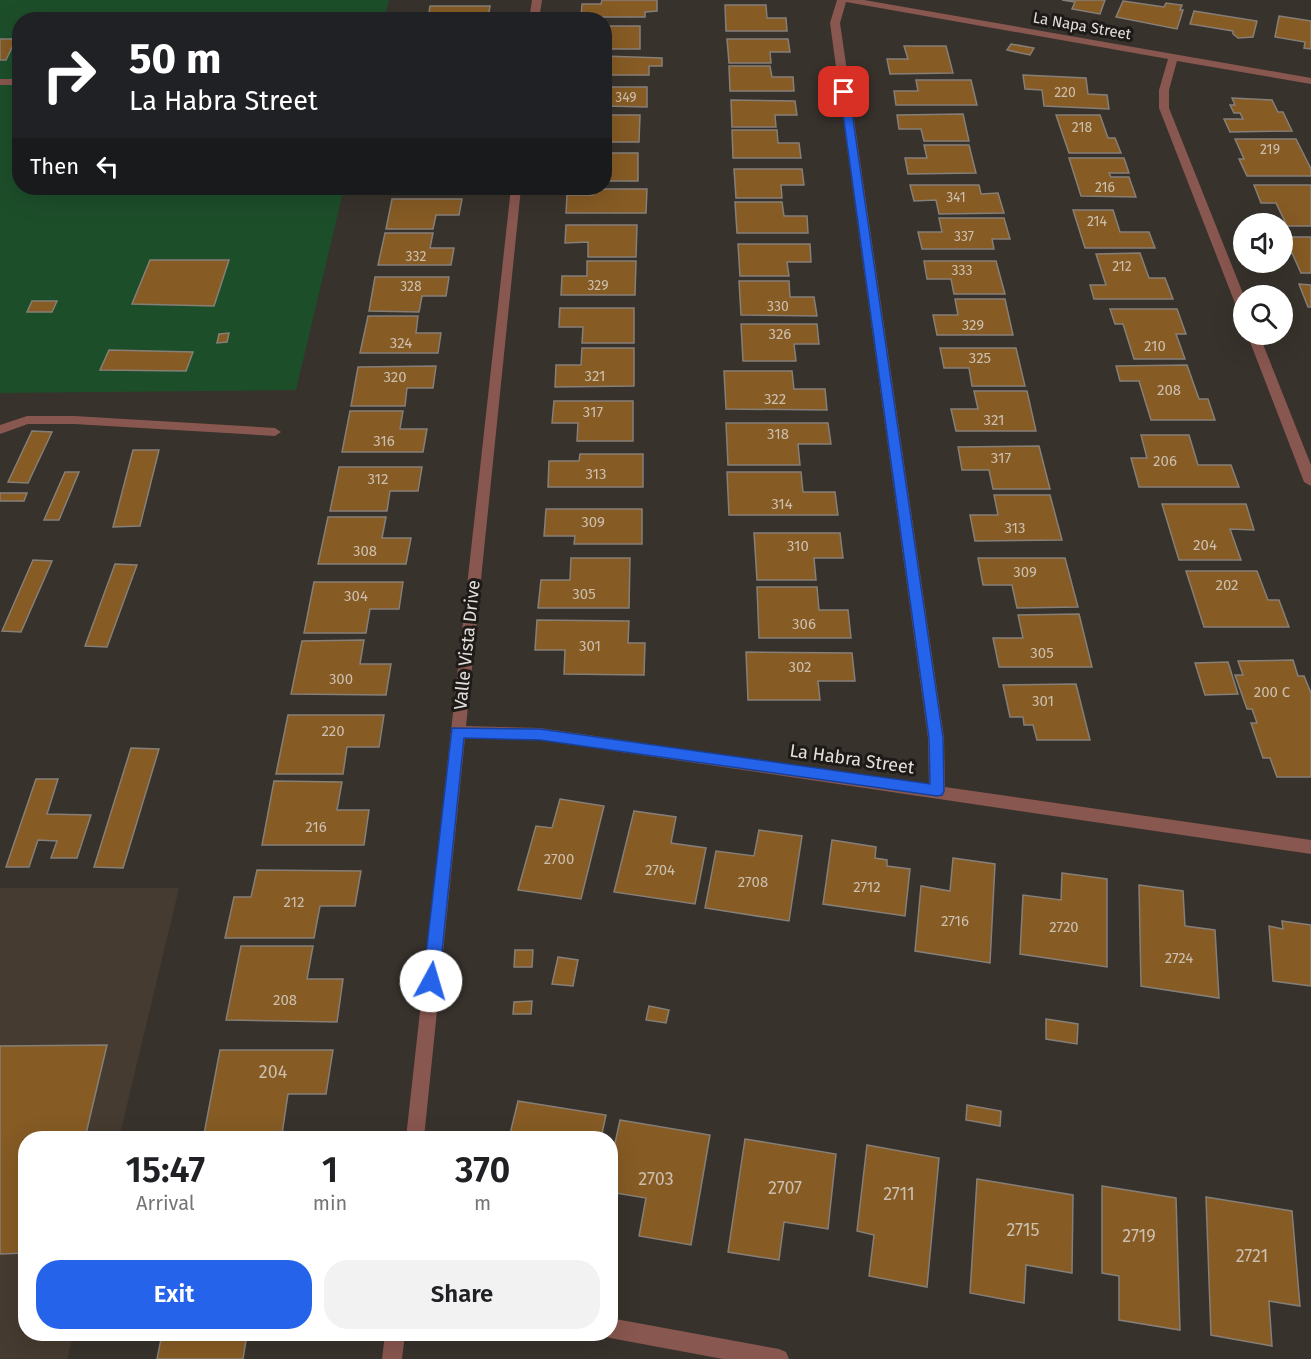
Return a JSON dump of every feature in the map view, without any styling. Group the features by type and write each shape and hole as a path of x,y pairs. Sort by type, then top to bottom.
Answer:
{"street":[{"path":"842,0 835,23 936,738 937,791"},
{"name":"La Napa Street","path":"848,0 1311,81"},
{"path":"1173,57 1164,90 1164,108 1233,285"},
{"name":"Valle Vista Drive","path":"416,1131 515,195"},
{"path":"1257,345 1311,482"},
{"path":"0,430 27,420 74,420 275,432"},
{"name":"La Habra Street","path":"457,732 540,734 1311,847"},
{"path":"618,1329 779,1359"},
{"path":"392,1359 393,1341"}],"shaded area":[{"path":"0,888 179,888 121,1131 18,1131 18,1341 71,1341 67,1359 0,1359"}],"green space":[{"path":"0,0 389,0 386,12 12,12 12,195 342,195 296,390 0,393"}],"building":[{"path":"602,0 657,0 657,11 645,12 645,17 612,17 612,12 581,12 582,4 601,4"},
{"path":"1062,0 1105,0 1100,14 1072,9 1075,2"},
{"path":"1123,1 1164,7 1166,3 1182,5 1180,10 1183,10 1177,29 1116,17"},
{"path":"725,5 766,5 767,18 786,18 787,31 726,31"},
{"path":"430,6 490,6 489,12 429,12"},
{"path":"1194,11 1257,21 1253,37 1238,38 1233,31 1190,24"},
{"path":"1279,16 1311,21 1311,49 1304,48 1305,42 1275,37"},
{"path":"612,26 640,26 640,49 612,49"},
{"path":"0,39 12,39 12,47 6,60 0,60"},
{"path":"727,39 788,39 790,52 770,52 771,63 729,63"},
{"path":"1011,44 1034,48 1030,55 1007,50"},
{"path":"904,46 946,46 953,73 890,74 887,59 908,59"},
{"path":"612,56 662,58 662,66 649,66 649,75 612,75"},
{"path":"729,66 770,66 772,77 793,77 794,91 730,91"},
{"path":"1023,75 1086,78 1088,94 1107,95 1109,109 1044,106 1042,90 1025,89"},
{"path":"916,80 971,80 977,105 896,105 894,91 918,91"},
{"path":"612,87 647,87 647,107 612,106"},
{"path":"1232,98 1272,100 1278,112 1283,112 1292,131 1230,132 1224,119 1243,119 1240,113 1234,113 1230,105 1235,105"},
{"path":"731,100 795,101 797,115 775,115 776,127 732,127"},
{"path":"963,114 969,141 924,141 921,129 899,129 897,115"},
{"path":"612,115 640,115 639,142 612,142"},
{"path":"1056,115 1100,115 1108,138 1115,138 1121,153 1069,153"},
{"path":"732,130 777,130 778,143 799,143 801,158 733,158"},
{"path":"1235,139 1296,139 1311,169 1311,176 1247,176 1239,159 1244,159"},
{"path":"924,145 969,145 976,173 908,174 905,158 927,158"},
{"path":"612,153 638,153 638,181 612,181"},
{"path":"1069,158 1124,158 1129,173 1109,173 1111,177 1129,177 1136,197 1081,196"},
{"path":"734,169 802,169 804,185 781,185 782,198 736,198"},
{"path":"910,185 979,185 981,194 998,193 1004,213 939,214 936,200 914,201"},
{"path":"1254,185 1311,185 1311,226 1293,226 1293,213 1281,213 1276,203 1261,203"},
{"path":"612,189 647,189 646,213 566,213 567,195 612,195"},
{"path":"392,199 462,199 459,215 436,215 433,229 386,229"},
{"path":"735,202 782,202 784,216 807,216 808,233 737,233"},
{"path":"1073,210 1113,210 1120,232 1149,232 1155,248 1085,248"},
{"path":"939,218 1004,218 1010,239 992,239 994,249 922,249 918,232 942,232"},
{"path":"566,225 637,225 636,257 588,257 588,242 565,243"},
{"path":"385,233 433,233 430,248 454,248 451,265 378,265"},
{"path":"1293,237 1311,237 1311,273 1301,273 1293,255"},
{"path":"738,244 810,244 811,262 787,262 789,276 740,276"},
{"path":"1140,253 1149,278 1165,278 1173,299 1094,299 1090,285 1106,285 1096,254"},
{"path":"150,260 229,260 214,306 132,304"},
{"path":"587,261 636,261 635,295 561,295 562,276 587,276"},
{"path":"924,261 996,261 1005,294 954,294 951,279 927,279"},
{"path":"375,277 449,277 446,296 422,296 419,312 369,311"},
{"path":"739,281 789,281 790,297 814,297 817,316 741,315"},
{"path":"1299,284 1311,285 1311,307 1308,307"},
{"path":"955,299 1005,299 1013,335 937,335 933,315 958,315"},
{"path":"32,301 57,301 52,312 27,312"},
{"path":"560,308 634,308 634,343 582,343 583,327 559,327"},
{"path":"1110,309 1177,309 1186,334 1176,334 1185,359 1134,359 1123,324 1115,324"},
{"path":"368,316 418,316 416,333 441,333 438,353 360,353"},
{"path":"741,324 817,324 819,344 794,344 796,361 743,361"},
{"path":"229,333 227,342 217,343 219,334"},
{"path":"582,348 634,348 634,386 555,387 556,365 581,365"},
{"path":"940,348 1016,348 1025,386 972,386 969,368 944,368"},
{"path":"109,350 193,352 186,371 100,370"},
{"path":"1187,365 1199,399 1208,399 1215,420 1151,420 1139,381 1120,381 1116,366"},
{"path":"436,366 433,388 407,388 405,406 351,406 358,367"},
{"path":"724,371 792,371 794,389 825,389 827,410 726,409"},
{"path":"974,391 1027,391 1036,431 956,431 951,409 978,409"},
{"path":"554,401 633,401 633,441 577,441 578,423 552,423"},
{"path":"350,411 403,411 400,429 427,429 423,452 342,452"},
{"path":"726,423 828,423 831,444 798,444 800,465 728,465"},
{"path":"32,431 52,432 28,483 8,482"},
{"path":"1141,435 1189,435 1198,465 1231,465 1239,487 1139,487 1131,458 1147,458"},
{"path":"1039,446 1050,489 993,489 989,470 962,470 958,447"},
{"path":"133,450 159,450 140,526 113,527"},
{"path":"580,454 643,454 643,487 548,487 549,461 579,461"},
{"path":"339,467 422,467 418,491 390,491 387,511 330,511"},
{"path":"65,472 79,472 59,520 44,520"},
{"path":"727,472 801,472 803,492 835,492 838,515 729,515"},
{"path":"0,493 27,493 24,501 0,501"},
{"path":"994,495 1050,495 1062,540 975,541 970,515 998,515"},
{"path":"1162,504 1246,504 1254,530 1230,529 1241,560 1179,560"},
{"path":"546,509 642,509 642,544 574,544 575,536 544,536"},
{"path":"328,517 386,517 382,538 411,538 406,564 318,564"},
{"path":"754,533 840,533 843,558 814,558 816,580 757,580"},
{"path":"571,558 630,558 629,608 538,608 541,580 570,580"},
{"path":"978,558 1065,558 1078,607 1017,608 1012,585 983,585"},
{"path":"33,560 52,561 21,632 2,631"},
{"path":"115,564 137,565 107,647 85,646"},
{"path":"1186,571 1257,571 1268,600 1279,600 1289,627 1204,627"},
{"path":"314,582 403,582 399,609 370,609 366,633 304,633"},
{"path":"757,587 817,587 819,610 848,610 851,638 759,638"},
{"path":"1079,614 1092,667 999,667 993,638 1023,638 1018,615"},
{"path":"537,620 629,621 628,643 645,643 644,675 564,674 565,650 535,650"},
{"path":"364,640 360,664 391,664 386,695 291,694 302,641"},
{"path":"746,652 852,653 855,681 818,681 820,700 748,700"},
{"path":"1293,660 1298,676 1304,676 1311,693 1311,777 1277,777 1270,758 1263,758 1251,723 1257,723 1252,709 1247,709 1235,675 1243,675 1238,661"},
{"path":"1228,662 1238,694 1205,695 1195,663"},
{"path":"1076,684 1090,740 1037,740 1033,725 1024,725 1023,717 1010,717 1003,685"},
{"path":"288,715 384,715 379,747 347,747 343,774 276,774"},
{"path":"131,748 159,749 123,868 94,867"},
{"path":"36,779 58,779 47,814 91,815 77,858 51,858 57,841 38,840 29,867 6,867"},
{"path":"274,781 342,782 337,810 369,810 364,845 262,845"},
{"path":"560,799 604,806 581,899 518,890 536,826 552,828"},
{"path":"634,811 676,817 671,843 706,848 695,904 614,892"},
{"path":"759,830 802,836 789,921 705,908 716,851 754,856"},
{"path":"832,840 876,847 875,858 887,860 887,866 910,869 905,916 823,904"},
{"path":"953,858 995,864 990,963 915,951 921,886 950,891"},
{"path":"257,870 361,871 355,906 320,906 314,938 225,938 234,897 251,897"},
{"path":"1062,873 1107,879 1107,967 1020,954 1023,895 1061,900"},
{"path":"1139,885 1183,891 1185,926 1215,930 1219,998 1141,986"},
{"path":"1282,921 1311,925 1311,986 1273,981 1269,926 1283,929"},
{"path":"241,946 313,946 307,979 343,979 337,1022 226,1020"},
{"path":"515,950 533,950 532,967 514,967"},
{"path":"558,957 578,960 573,986 552,984"},
{"path":"532,1001 531,1014 513,1014 514,1002"},
{"path":"649,1006 669,1010 666,1023 646,1020"},
{"path":"1046,1019 1078,1024 1077,1044 1046,1039"},
{"path":"107,1045 87,1131 18,1131 18,1253 0,1254 0,1046"},
{"path":"220,1050 333,1050 326,1094 288,1094 282,1131 205,1131"},
{"path":"518,1101 606,1115 603,1131 511,1131"},
{"path":"967,1105 1001,1111 1000,1126 966,1120"},
{"path":"620,1120 710,1135 691,1245 639,1236 646,1198 618,1193 618,1131"},
{"path":"745,1139 836,1154 828,1229 784,1222 779,1260 728,1252"},
{"path":"867,1145 939,1158 927,1287 869,1276 874,1235 857,1231"},
{"path":"977,1179 1073,1195 1072,1273 1026,1265 1024,1303 970,1293"},
{"path":"1102,1186 1176,1198 1180,1330 1119,1320 1119,1276 1102,1273"},
{"path":"1206,1197 1292,1211 1300,1306 1269,1301 1272,1346 1211,1335"},
{"path":"161,1341 246,1341 243,1359 157,1359"}],"route":[{"path":"431,981 457,732 540,734 937,791 936,738 844,92"}]}
